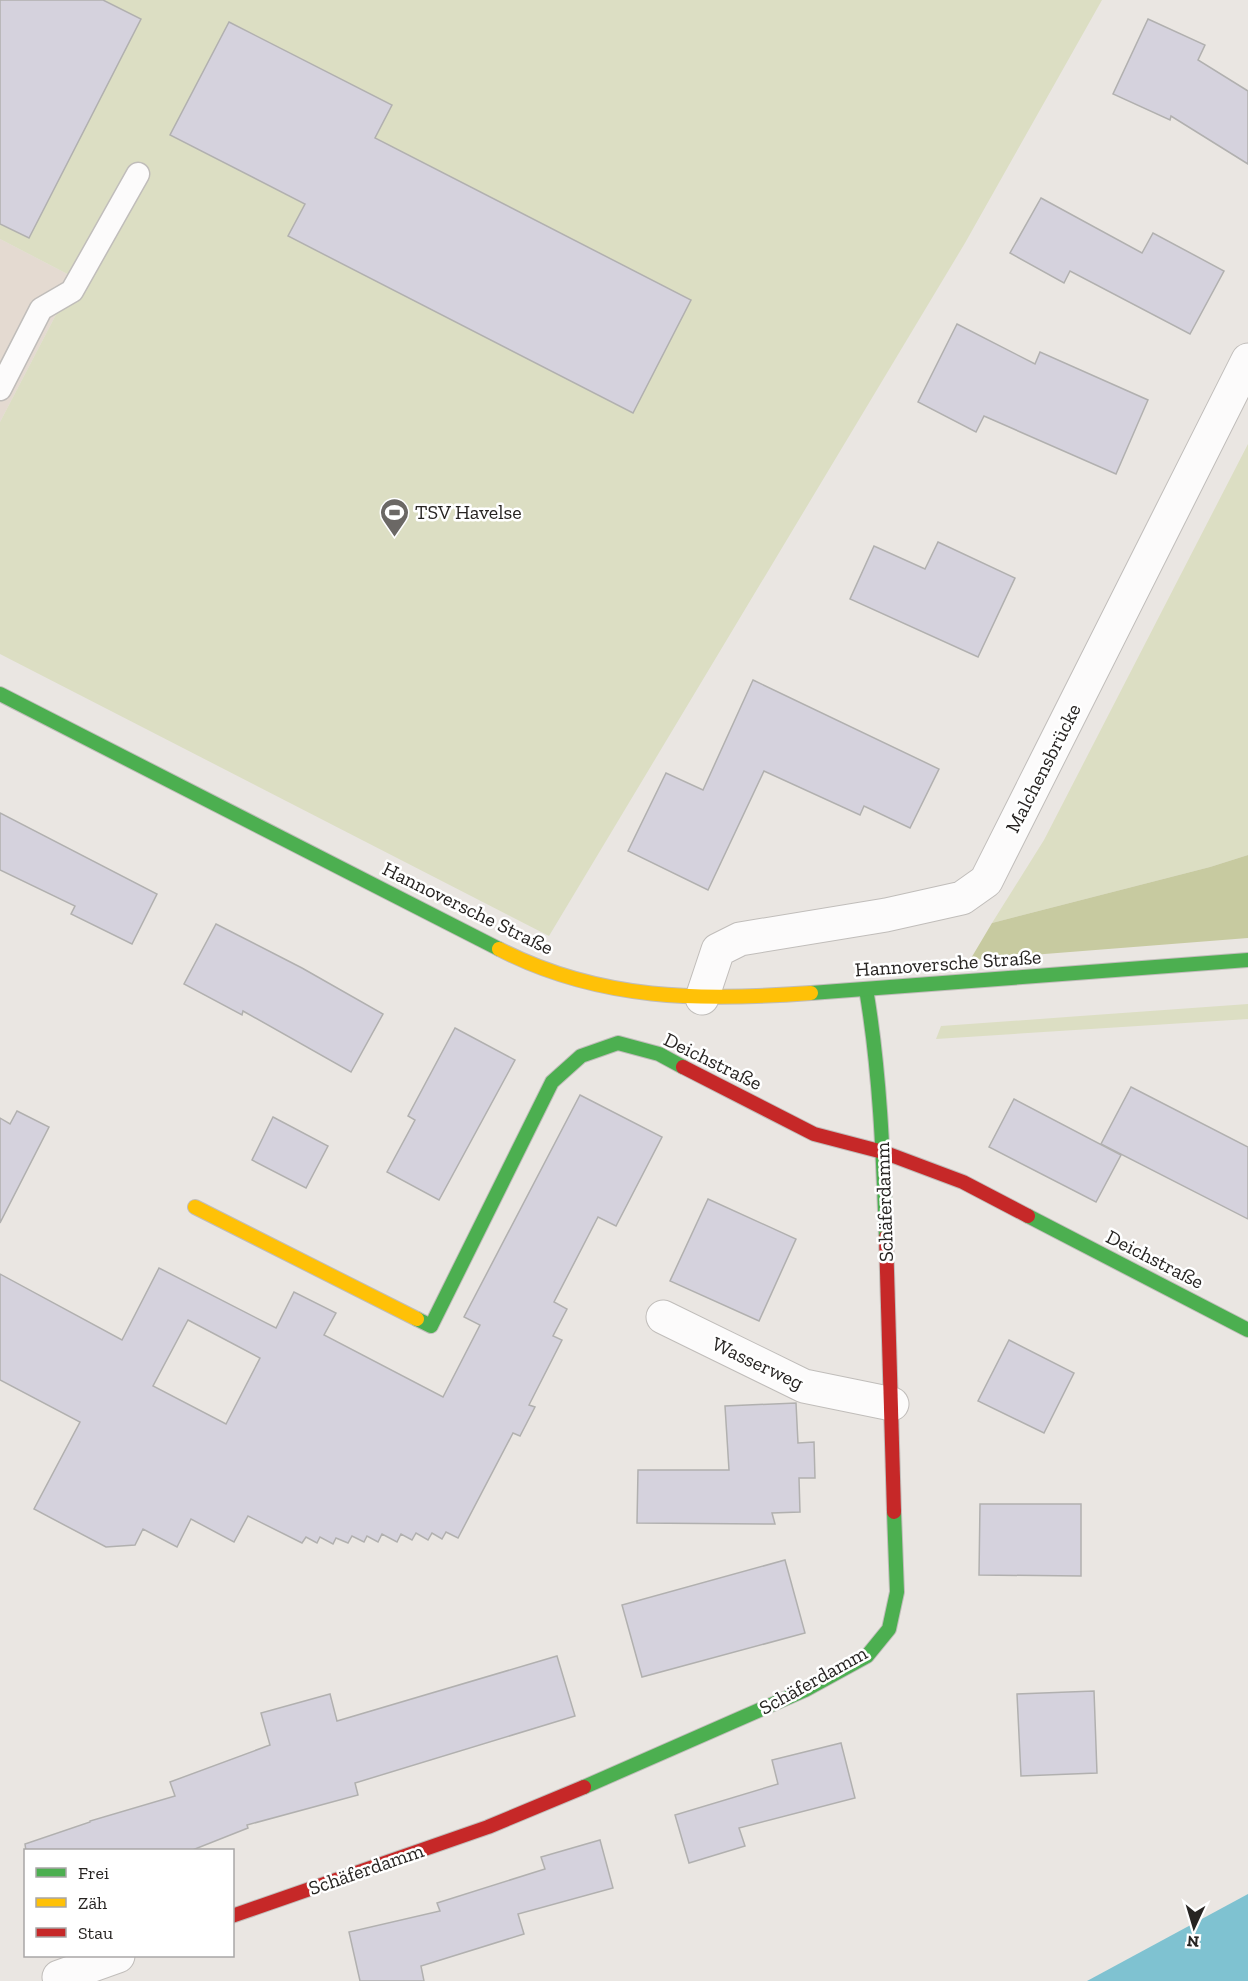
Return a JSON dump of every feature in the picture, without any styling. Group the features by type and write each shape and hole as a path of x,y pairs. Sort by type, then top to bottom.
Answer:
{"street":[{"name":"Malchensbrücke","path":"702,998 718,950 740,939 886,915 962,898 986,881 1248,360"},
{"name":"Hannoversche Straße","path":"0,694 510,955 584,982 638,993 702,998 746,998 1248,960"},
{"name":"Schäferdamm","path":"234,1915 488,1827 647,1761 805,1690 867,1656 889,1629 897,1592 883,1152 872,1024 866,989"},
{"name":"Deichstraße","path":"195,1207 431,1326 552,1082 581,1056 618,1043 659,1054 814,1134 883,1152 963,1182 1248,1330"},
{"name":"Wasserweg","path":"663,1317 804,1386 892,1404"},
{"path":"60,1981 59,1977 115,1957"}],"lane":[{"path":"0,389 40,309 72,291 138,174"}],"shaded area":[{"path":"0,239 75,278 0,422"}],"green space":[{"name":"TSV Havelse","path":"0,0 1102,0 965,243 549,936 0,654 0,422 75,278 0,239"},
{"path":"1248,444 1248,855 1210,867 992,923 1044,840"},
{"path":"1248,855 1248,938 970,960 992,923 1210,867"},
{"path":"1248,1004 1248,1019 936,1039 941,1026"}],"water":[{"path":"1248,1894 1248,1981 1087,1981"}],"building":[{"path":"0,0 103,0 141,19 29,238 0,224"},
{"path":"1148,19 1205,45 1198,60 1248,91 1248,164 1171,116 1170,120 1113,94"},
{"path":"229,22 392,105 375,138 691,300 633,413 288,236 305,204 170,135"},
{"path":"1041,198 1142,253 1153,233 1224,271 1190,334 1070,271 1064,283 1010,253"},
{"path":"957,324 1035,364 1040,352 1148,400 1116,474 984,416 976,432 918,402"},
{"path":"938,542 1015,578 978,657 850,599 874,546 925,569"},
{"path":"753,680 939,769 910,828 864,806 860,815 764,771 708,890 628,851 666,773 703,790"},
{"path":"0,813 157,894 132,944 71,914 75,906 0,870"},
{"path":"216,924 302,968 383,1014 351,1072 243,1011 242,1015 184,984"},
{"path":"455,1028 515,1060 439,1200 387,1172 415,1120 408,1116"},
{"path":"1131,1087 1248,1147 1248,1219 1101,1144"},
{"path":"580,1095 662,1137 616,1226 598,1217 554,1302 567,1309 553,1336 562,1340 529,1405 535,1407 520,1436 513,1433 458,1538 446,1532 442,1539 432,1533 428,1540 416,1533 412,1540 401,1534 397,1542 382,1534 378,1542 367,1536 364,1542 352,1536 348,1543 336,1538 333,1544 320,1537 317,1543 306,1537 302,1543 248,1516 234,1542 191,1519 177,1547 143,1529 135,1545 106,1547 34,1509 80,1422 0,1380 0,1274 122,1340 159,1268 276,1328 294,1292 336,1313 324,1335 443,1397 480,1325 464,1317","holes":["188,1320 260,1358 226,1424 153,1386"]},
{"path":"1014,1099 1121,1155 1096,1202 989,1147"},
{"path":"17,1111 49,1127 0,1223 0,1118 10,1124"},
{"path":"273,1117 328,1146 306,1188 252,1160"},
{"path":"708,1199 796,1239 759,1321 670,1281"},
{"path":"1009,1340 1074,1373 1044,1433 978,1401"},
{"path":"796,1403 798,1443 814,1442 815,1478 799,1478 800,1512 772,1513 775,1524 637,1523 638,1470 729,1470 725,1406"},
{"path":"980,1504 1081,1504 1081,1576 979,1575"},
{"path":"785,1560 805,1633 642,1677 622,1605"},
{"path":"557,1656 575,1716 355,1783 358,1795 247,1825 248,1828 195,1849 26,1849 25,1844 90,1821 175,1796 170,1782 270,1745 261,1713 330,1694 337,1721"},
{"path":"1094,1691 1097,1773 1021,1776 1017,1694"},
{"path":"841,1743 855,1798 739,1828 745,1846 689,1863 675,1815 778,1784 772,1760"},
{"path":"600,1840 613,1888 518,1914 524,1934 421,1966 424,1981 360,1981 349,1932 440,1911 437,1903 545,1869 541,1857"}],"traffic: fast":[{"path":"0,694 499,949"},
{"path":"811,993 1248,960"},
{"path":"866,989 878,1082 886,1237"},
{"path":"417,1319 431,1326 552,1082 581,1056 618,1043 659,1054 683,1067"},
{"path":"1028,1216 1248,1330"},
{"path":"584,1787 805,1690 867,1656 889,1629 897,1592 894,1512"}],"traffic: slow":[{"path":"499,949 537,966 575,979 613,988 652,993 730,997 811,993"},
{"path":"195,1207 417,1319"}],"traffic: jam":[{"path":"683,1067 814,1134 883,1152 963,1182 1028,1216"},
{"path":"886,1237 894,1512"},
{"path":"234,1915 488,1827 584,1787"}],"place":[{"name":"TSV Havelse","path":"394,538"}]}
